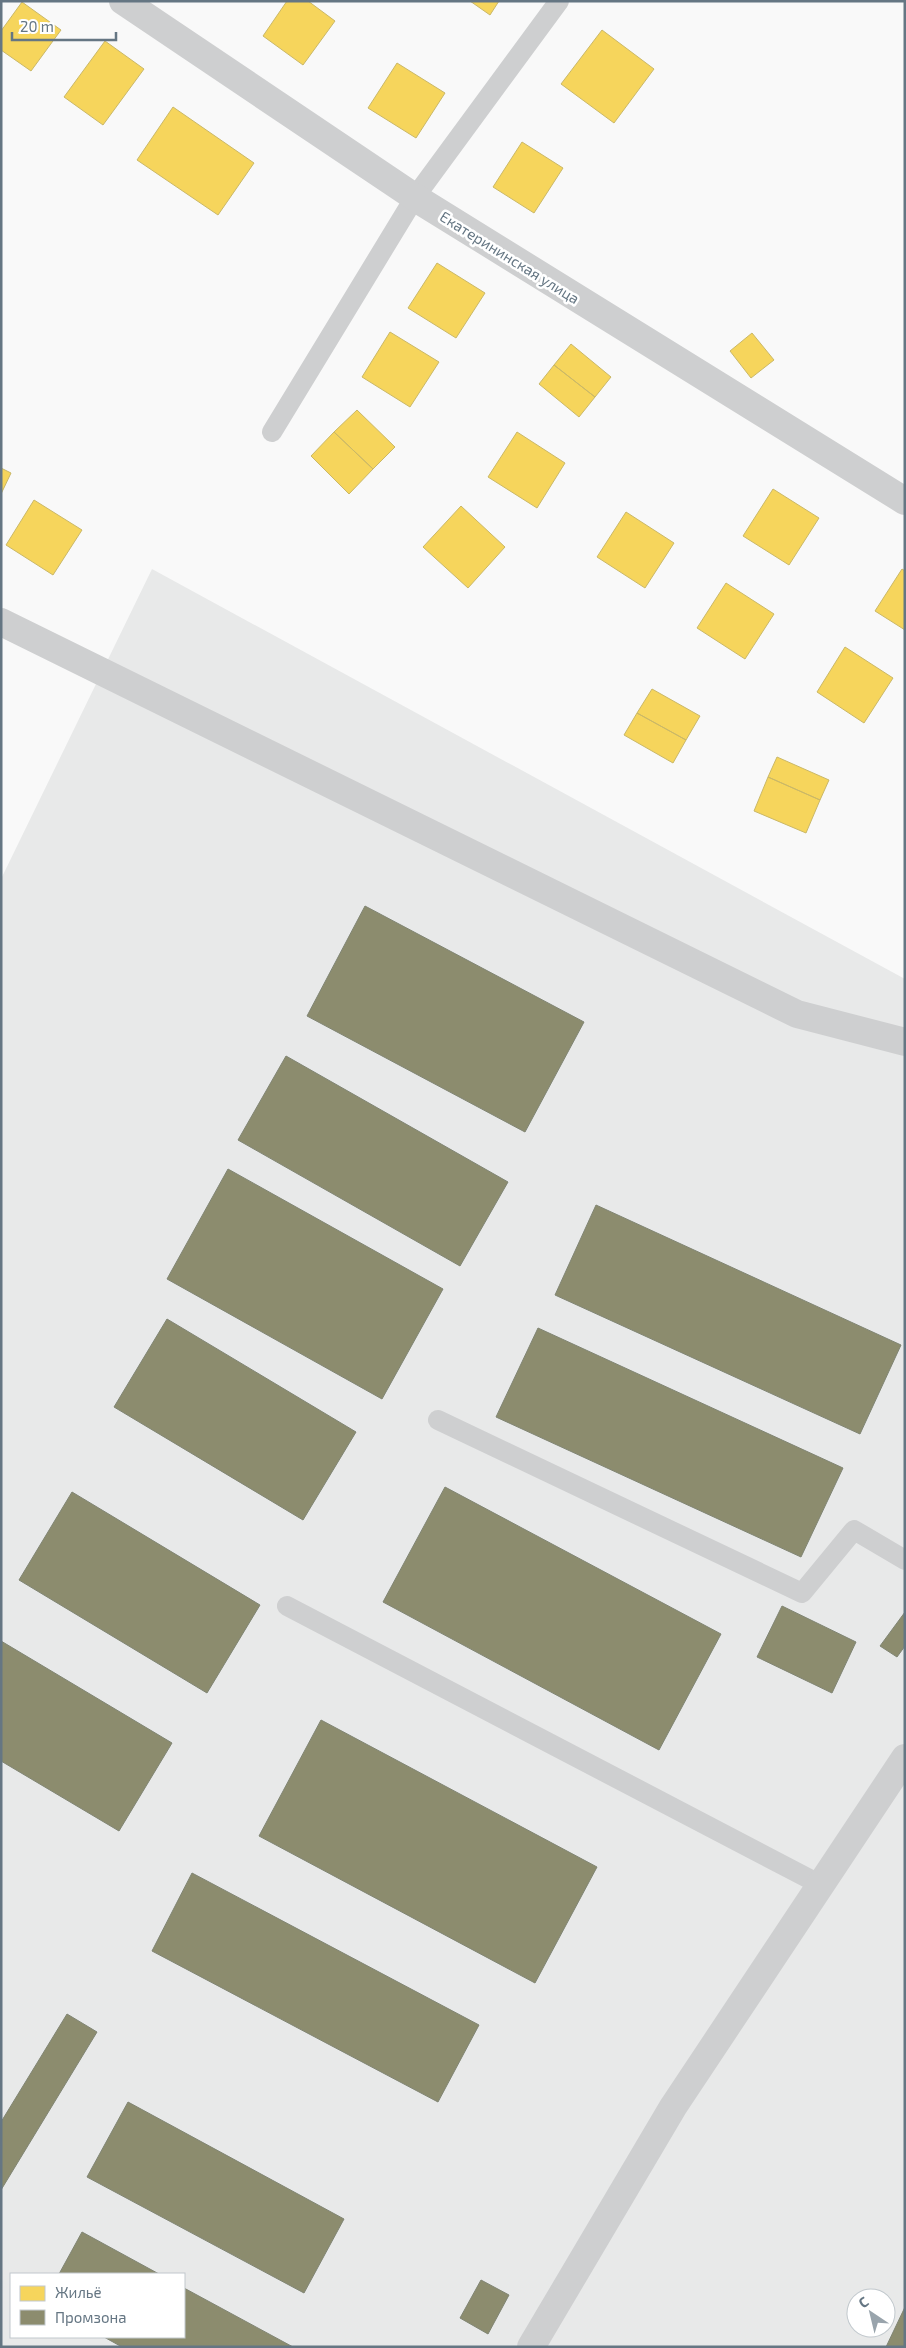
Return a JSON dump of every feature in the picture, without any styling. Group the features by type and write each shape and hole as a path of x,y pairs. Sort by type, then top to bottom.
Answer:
{"street":[{"name":"Екатерининская улица","path":"124,1 415,197 905,501"},
{"path":"1,622 797,1014 905,1042"},
{"path":"531,2347 673,2107 905,1758"}],"lane":[{"path":"272,432 415,197 559,1"},
{"path":"438,1420 802,1593 854,1530 905,1560"},
{"path":"287,1606 821,1885"}],"shaded area":[{"path":"152,569 905,979 905,2347 1,2347 1,879"}],"building: Жильё":[{"path":"287,1 308,1 335,21 303,65 263,36"},
{"path":"470,1 499,1 490,15"},
{"path":"22,2 61,30 31,71 1,50 1,31"},
{"path":"602,30 654,69 614,123 561,84"},
{"path":"105,41 144,69 103,125 64,97"},
{"path":"397,63 445,93 416,138 368,108"},
{"path":"173,107 254,163 218,215 137,160"},
{"path":"522,142 563,168 534,213 493,187"},
{"path":"437,263 485,293 456,338 408,308"},
{"path":"390,332 439,362 410,407 362,377"},
{"path":"752,333 774,360 751,378 730,351"},
{"path":"571,344 611,377 595,397 554,365"},
{"path":"554,365 595,397 579,417 539,384"},
{"path":"357,410 395,447 373,469 334,432"},
{"path":"334,432 373,469 349,494 311,456"},
{"path":"517,432 565,463 537,508 488,477"},
{"path":"1,468 11,473 1,494"},
{"path":"773,489 819,518 789,565 743,536"},
{"path":"34,500 82,530 53,575 6,545"},
{"path":"461,506 505,547 468,588 423,547"},
{"path":"626,512 674,543 645,588 597,557"},
{"path":"902,569 905,571 905,630 875,611"},
{"path":"726,583 774,614 745,659 697,628"},
{"path":"845,647 893,678 864,723 817,692"},
{"path":"652,689 700,716 686,740 637,713"},
{"path":"637,713 686,740 673,763 624,735"},
{"path":"777,757 829,780 820,800 768,777"},
{"path":"768,777 820,800 806,833 754,811"}],"building: Промзона":[{"path":"365,906 584,1022 525,1132 307,1016"},
{"path":"286,1056 508,1182 460,1266 238,1140"},
{"path":"228,1169 443,1289 382,1399 167,1279"},
{"path":"596,1205 901,1345 860,1434 555,1295"},
{"path":"167,1319 356,1432 303,1520 114,1407"},
{"path":"538,1328 843,1468 801,1557 496,1417"},
{"path":"445,1487 721,1634 659,1750 383,1602"},
{"path":"72,1492 260,1605 207,1693 19,1580"},
{"path":"782,1606 856,1642 832,1693 757,1657"},
{"path":"905,1612 905,1646 897,1657 880,1646"},
{"path":"1,1641 172,1743 119,1831 1,1761"},
{"path":"321,1720 597,1867 535,1983 259,1836"},
{"path":"192,1873 479,2025 438,2102 152,1951"},
{"path":"67,2014 97,2032 1,2190 1,2122"},
{"path":"128,2102 344,2219 304,2293 87,2177"},
{"path":"82,2232 157,2273 60,2273"},
{"path":"481,2280 509,2295 488,2334 460,2318"},
{"path":"185,2289 293,2347 122,2347 106,2338 185,2338"},
{"path":"905,2307 905,2347 886,2347 890,2338 896,2338 896,2326"}]}
